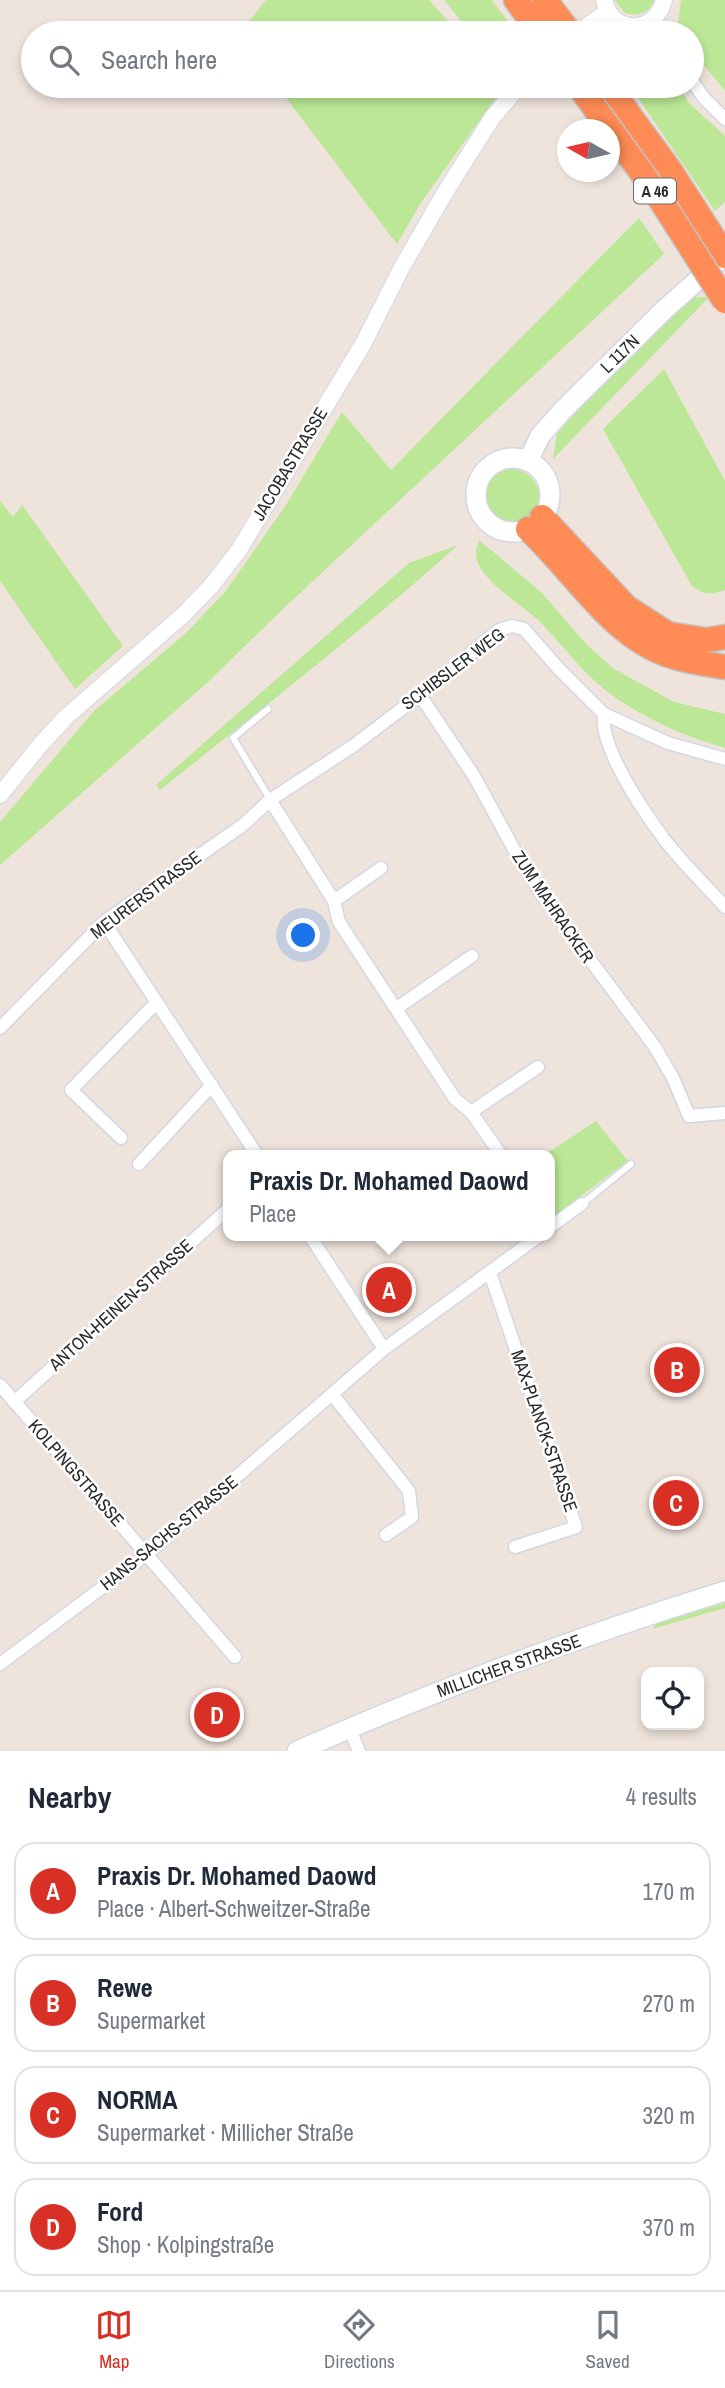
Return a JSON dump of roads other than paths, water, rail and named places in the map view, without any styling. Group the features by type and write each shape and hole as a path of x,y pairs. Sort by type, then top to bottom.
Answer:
{"highway":[{"path":"516,0 544,17"},
{"name":"A 46","path":"588,98 655,191 725,301"},
{"name":"A 46","path":"617,98 669,169 725,256"},
{"path":"535,523 626,607 668,634 706,640 725,637"},
{"path":"535,523 547,546 617,624 651,648 678,659 725,667"}],"main road":[{"name":"L 117N","path":"528,461 540,436 562,410 665,309 725,256"},
{"path":"516,458 528,461 538,469 550,492 548,506 535,523 515,533 501,531 489,524 480,514 476,503 476,491 485,470 494,463 516,458"},
{"name":"MILLICHER STRASSE","path":"297,1751 414,1700 555,1648 725,1591"}],"street":[{"path":"655,21 664,0"},
{"path":"590,21 606,6 613,18 619,21"},
{"name":"JACOBASTRASSE","path":"0,796 66,717 183,615 211,586 239,550 363,344 402,267 446,191 492,118 509,98"},
{"path":"704,98 725,119"},
{"name":"SCHIBSLER WEG","path":"270,800 353,746 499,630 512,625 531,635 558,668 604,714"},
{"name":"ZUM MAHRACKER","path":"420,695 474,776 542,895 655,1047 673,1078 689,1116 725,1113"},
{"path":"725,759 668,743 604,714 605,735 637,798 664,839 725,907"},
{"path":"270,800 334,901 339,922 455,1099 471,1112 498,1150"},
{"name":"MEURERSTRASSE","path":"0,1028 104,922 243,825 270,800"},
{"path":"334,901 381,868"},
{"path":"104,922 254,1150"},
{"path":"397,1008 472,956"},
{"path":"121,1138 71,1090 157,1002"},
{"path":"471,1112 538,1067"},
{"path":"139,1164 212,1085"},
{"path":"555,1223 582,1204"},
{"name":"ANTON-HEINEN-STRASSE","path":"14,1402 223,1214"},
{"path":"313,1241 384,1349"},
{"name":"HANS-SACHS-STRASSE","path":"0,1664 147,1554 384,1349 532,1241"},
{"name":"MAX-PLANCK-STRASSE","path":"490,1273 576,1527 515,1547"},
{"name":"KOLPINGSTRASSE","path":"0,1385 236,1657"},
{"path":"332,1394 409,1491 412,1517 386,1535"},
{"path":"349,1728 359,1751"}],"lane":[{"path":"268,709 233,738 270,800"},
{"path":"582,1204 631,1164"}],"place":[{"name":"Praxis Dr. Mohamed Daowd","path":"389,1290"},
{"name":"Rewe","path":"677,1370"},
{"name":"NORMA","path":"676,1503"},
{"name":"Ford","path":"217,1715"}]}
